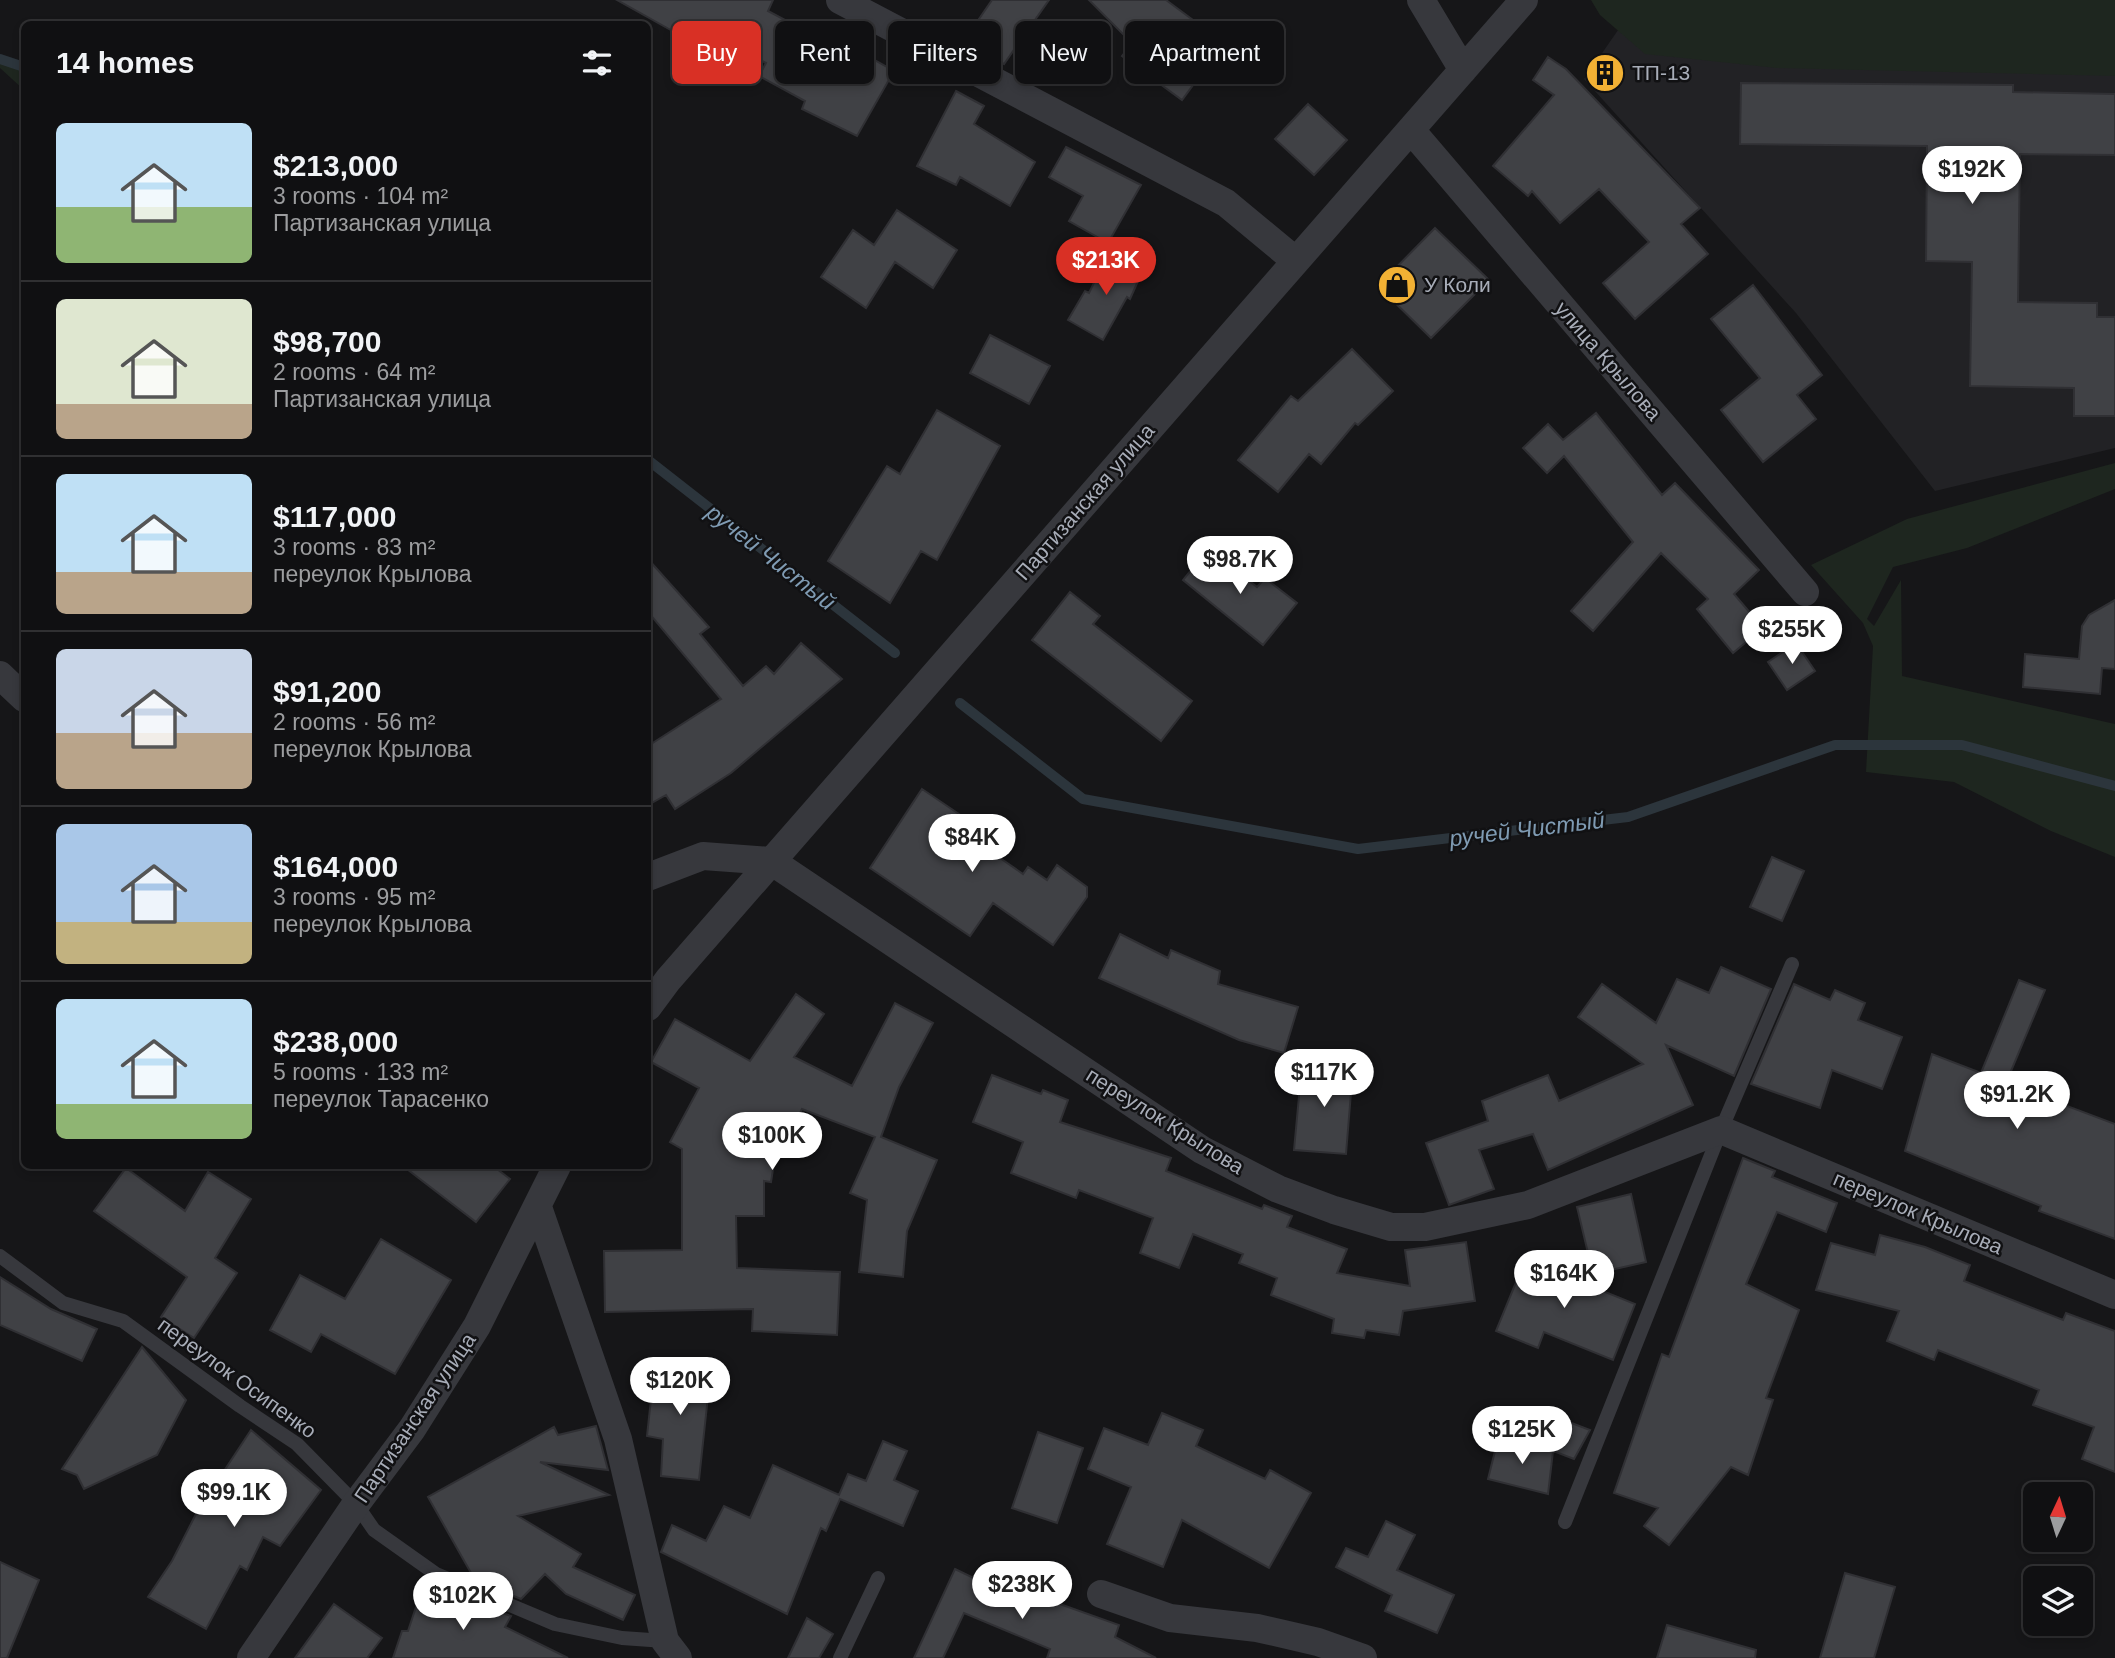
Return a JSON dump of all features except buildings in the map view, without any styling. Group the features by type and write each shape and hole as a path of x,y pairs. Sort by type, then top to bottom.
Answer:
{"street":[{"path":"840,0 1226,203 1296,261"},
{"path":"1421,0 1463,70"},
{"name":"Партизанская улица","path":"651,1003 771,861 1524,0"},
{"name":"улица Крылова","path":"1411,130 1805,593"},
{"path":"0,675 21,695"},
{"path":"651,876 703,856 771,861"},
{"name":"переулок Крылова","path":"771,861 1202,1150 1278,1189 1391,1227 1425,1227 1528,1205 1721,1130 2115,1295"},
{"name":"Партизанская улица","path":"251,1658 356,1504 412,1429 477,1326 556,1169"},
{"path":"538,1207 618,1439 672,1650"},
{"path":"1101,1594 1170,1618 1257,1628 1318,1642 1363,1658"}],"lane":[{"path":"1565,1522 1721,1130 1792,964"},
{"name":"переулок Осипенко","path":"0,1256 63,1304 123,1321 240,1406 298,1444 356,1504 374,1531 436,1574 555,1624 672,1650"},
{"path":"840,1658 878,1578"}],"shaded area":[{"path":"1591,0 2115,0 2115,76 1777,68 1645,54 1600,15"},
{"path":"1639,0 2115,0 2115,448 1935,491 1796,313 1584,79"},
{"path":"0,59 21,66 21,87 0,68"},
{"path":"2115,463 2115,489 1967,548 1893,567 1867,619 1874,626 1901,580 1902,676 2115,724 2115,857 2051,831 1954,782 1866,772 1873,646 1863,623 1811,565 1907,519"}],"waterway":[{"name":"ручей Чистый","path":"0,59 21,66"},
{"name":"ручей Чистый","path":"651,462 895,653"},
{"name":"ручей Чистый","path":"960,703 1083,799 1358,849 1628,817 1835,745 1962,745 2115,786"}],"place":[{"name":"ТП-13","path":"1605,73"},
{"name":"У Коли","path":"1397,285"}]}
